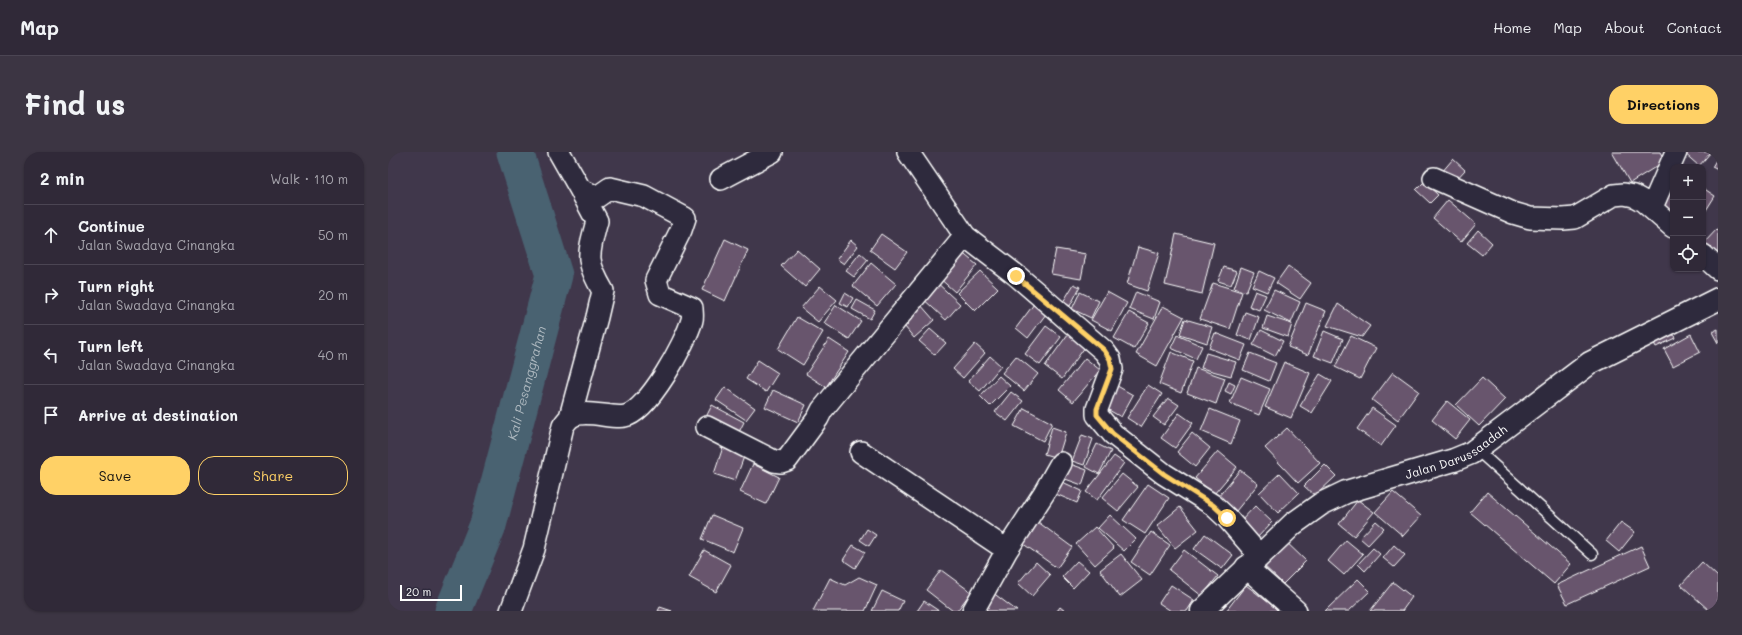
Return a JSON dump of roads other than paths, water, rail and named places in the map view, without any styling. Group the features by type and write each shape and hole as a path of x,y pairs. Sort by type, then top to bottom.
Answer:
{"street":[{"path":"511,611 534,549 563,426 570,417 603,291 592,272 589,253 597,221 559,152"},
{"path":"721,179 772,152"},
{"path":"908,152 965,236 1016,276 1104,350 1110,359 1112,369 1097,409 1097,415 1113,434 1164,474 1213,505 1227,518 1252,561 1296,611"},
{"path":"1652,207 1676,152"},
{"path":"1434,178 1513,213 1530,218 1575,218 1614,195 1624,194 1634,196 1652,207 1670,224"},
{"path":"570,417 579,414 625,417 636,412 645,403 670,368 693,319 692,308 660,294 656,280 681,230 685,218 644,196 610,188 597,197 580,189"},
{"path":"707,427 774,461 781,462 788,460 822,410 965,236"},
{"path":"1706,258 1718,269"},
{"name":"Jalan Darussaadah","path":"1202,611 1252,561 1293,524 1321,504 1346,492 1454,460 1476,449 1590,363 1718,299"},
{"path":"861,452 1007,550"},
{"path":"973,611 1007,550 1044,493 1061,463"}],"lane":[{"path":"1476,449 1592,554"}],"waterway":[{"name":"Kali Pesanggrahan","path":"453,611 488,525 554,275 515,152"}]}
